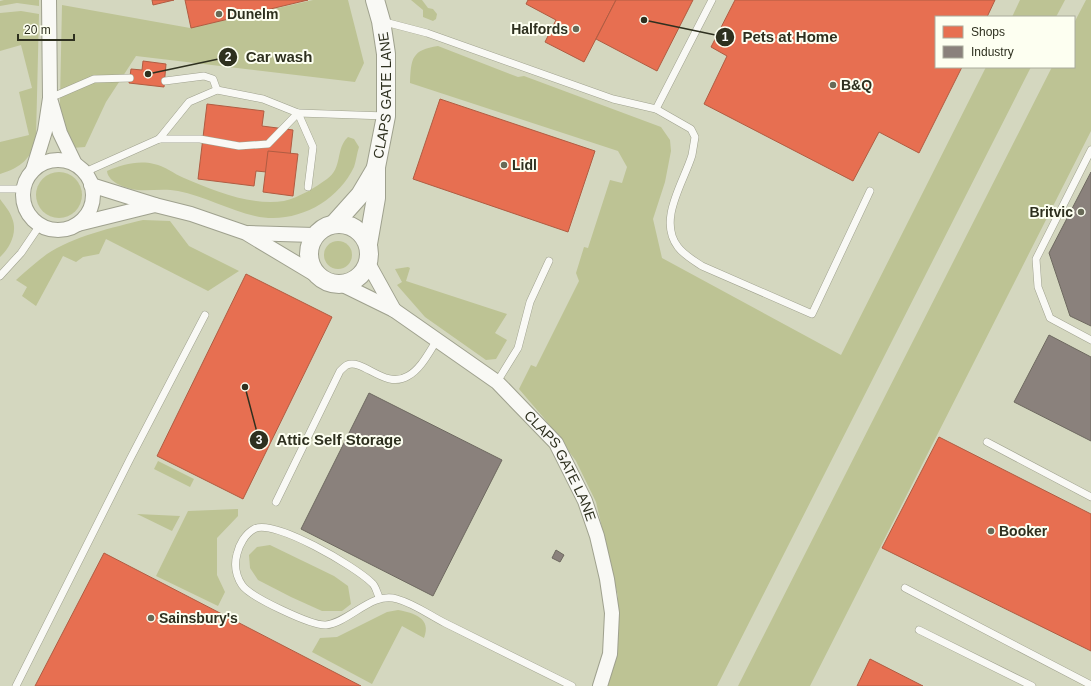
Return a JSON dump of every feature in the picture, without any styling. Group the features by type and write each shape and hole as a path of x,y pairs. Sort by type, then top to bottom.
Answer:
{"street":[{"path":"49,0 50,98 45,130 33,170 27,179 24,189 24,203 30,215 40,225 59,230 155,205"},
{"name":"CLAPS GATE LANE","path":"374,0 381,21 386,54 386,116 376,167 376,198 368,244 370,253 368,263 394,310"},
{"path":"50,98 60,133 91,185 93,199 90,208 78,224"},
{"path":"33,170 41,164 51,160 63,160 80,168"},
{"path":"334,224 360,195 376,167"},
{"path":"91,185 155,205 191,214 246,233 316,275"},
{"path":"316,275 310,266 308,256 309,246 314,236 323,228 334,224 344,224 354,228 362,234 368,244"},
{"path":"246,233 314,236"},
{"path":"343,285 354,281 363,274 368,263"},
{"name":"CLAPS GATE LANE","path":"316,275 323,281 333,285 343,285 394,310 437,340 497,382 556,443 585,501 607,579 612,613 610,654 600,686"}],"lane":[{"path":"656,109 712,0"},
{"path":"381,21 427,33 613,99 656,109 691,128 695,137 692,154 673,206 670,220 676,246 685,256 702,266 812,314 870,192"},
{"path":"165,81 204,76 213,80 217,90"},
{"path":"50,98 94,80 130,78"},
{"path":"160,139 189,102 217,90 263,99 298,113 386,116"},
{"path":"80,168 160,139 200,139 239,146 268,144 298,113"},
{"path":"298,113 313,147 308,187"},
{"path":"1091,150 1036,259 1038,287 1050,318 1091,340"},
{"path":"0,189 24,189"},
{"path":"0,276 21,253 40,225"},
{"path":"497,382 518,348 530,302 549,261"},
{"path":"16,686 133,454 205,316"},
{"path":"276,502 340,371 348,365 356,364 374,374 391,380 399,380 408,376 417,369 437,340"},
{"path":"987,442 1091,497"},
{"path":"380,599 373,583 348,564 318,548 271,528 255,529 243,539 237,554 235,570 243,586 260,598 303,620 324,625 339,622 380,599 389,597 408,602 437,619 572,686"},
{"path":"905,588 1091,686"},
{"path":"919,630 1032,686"}],"green space":[{"path":"39,0 39,6 17,3 0,6 0,1"},
{"path":"313,0 348,0 364,63 355,82 136,56 106,102 85,147 59,149 62,5 190,28"},
{"path":"411,0 422,0 428,8 433,9 437,14 436,19 433,21 423,17 423,10"},
{"path":"1020,0 1065,0 1057,16 1012,16"},
{"path":"1086,0 1091,0 1091,131 810,686 738,686 1051,68 1075,68 1075,21"},
{"path":"21,11 39,14 36,137 29,156 14,169 0,174 0,142 29,135 19,92 32,88 21,45 0,51 0,13"},
{"path":"438,46 518,77 524,76 661,127 670,140 671,151 665,182 653,219 662,258 841,355 985,68 1030,68 717,686 608,686 618,648 618,596 596,502 576,461 543,417 519,389 531,365 536,367 579,281 576,273 584,247 588,248 610,180 622,183 627,167 618,151 410,83 412,61 418,53"},
{"path":"348,137 354,139 359,147 354,167 346,180 337,191 325,201 299,214 285,217 270,218 255,216 178,191 138,190 129,188 119,185 111,179 107,171 130,164 148,163 162,166 196,183 233,196 259,201 284,201 307,192 332,175 337,164 341,147"},
{"path":"59,172 72,176 78,182 82,195 78,208 72,214 59,218 46,214 40,208 36,195 40,182 46,176"},
{"path":"0,199 11,215 14,223 14,229 10,244 0,257"},
{"path":"143,220 170,221 189,246 239,271 208,291 106,239 99,254 83,257 76,262 63,256 36,306 22,296 27,287 16,280 47,254 68,242 106,229"},
{"path":"338,241 348,245 352,255 348,265 338,269 328,265 324,255 328,245"},
{"path":"410,268 406,281 507,314 495,333 507,340 496,359 486,360 425,317 397,285 402,282 395,269"},
{"path":"158,461 194,479 190,487 154,469"},
{"path":"238,509 238,516 217,538 217,575 225,592 218,606 156,576 188,511"},
{"path":"137,514 180,516 172,531"},
{"path":"270,545 334,576 348,586 351,604 342,611 322,611 258,580 250,568 249,555 257,547"},
{"path":"398,610 415,615 424,621 426,631 424,638 402,626 372,684 312,652 320,638 337,637 387,612"}],"building: Shops":[{"path":"152,0 174,0 153,5"},
{"name":"Dunelm","path":"185,0 308,0 191,28"},
{"name":"Halfords","path":"528,0 616,0 584,62 545,42 556,20 526,4"},
{"path":"616,0 693,0 657,71 596,39"},
{"name":"B&Q","path":"735,0 995,0 987,16 935,16 935,68 962,68 919,153 879,132 853,181 704,104 727,56 711,47"},
{"path":"143,61 166,64 164,87 129,83 131,69 142,70"},
{"name":"Lidl","path":"440,99 595,151 568,232 413,179"},
{"path":"207,104 264,111 262,126 293,130 288,174 256,171 254,186 198,179"},
{"path":"268,151 298,154 293,196 263,192"},
{"path":"246,274 332,317 243,499 157,456"},
{"name":"Booker","path":"939,437 1091,514 1091,651 882,548"},
{"name":"Sainsbury's","path":"104,553 361,686 35,686"},
{"path":"870,659 923,686 857,686"}],"building: Industry":[{"name":"Britvic","path":"1091,172 1091,326 1070,316 1049,253"},
{"path":"1049,335 1091,357 1091,441 1014,402"},
{"path":"369,393 502,460 433,596 301,529"},
{"path":"556,550 564,555 560,562 552,558"}],"place":[{"name":"Dunelm","path":"219,14"},
{"name":"Pets at Home","path":"644,20"},
{"name":"Halfords","path":"576,29"},
{"name":"Car wash","path":"148,74"},
{"name":"B&Q","path":"833,85"},
{"name":"Lidl","path":"504,165"},
{"name":"Britvic","path":"1081,212"},
{"name":"Attic Self Storage","path":"245,387"},
{"name":"Booker","path":"991,531"},
{"name":"Sainsbury's","path":"151,618"}]}
